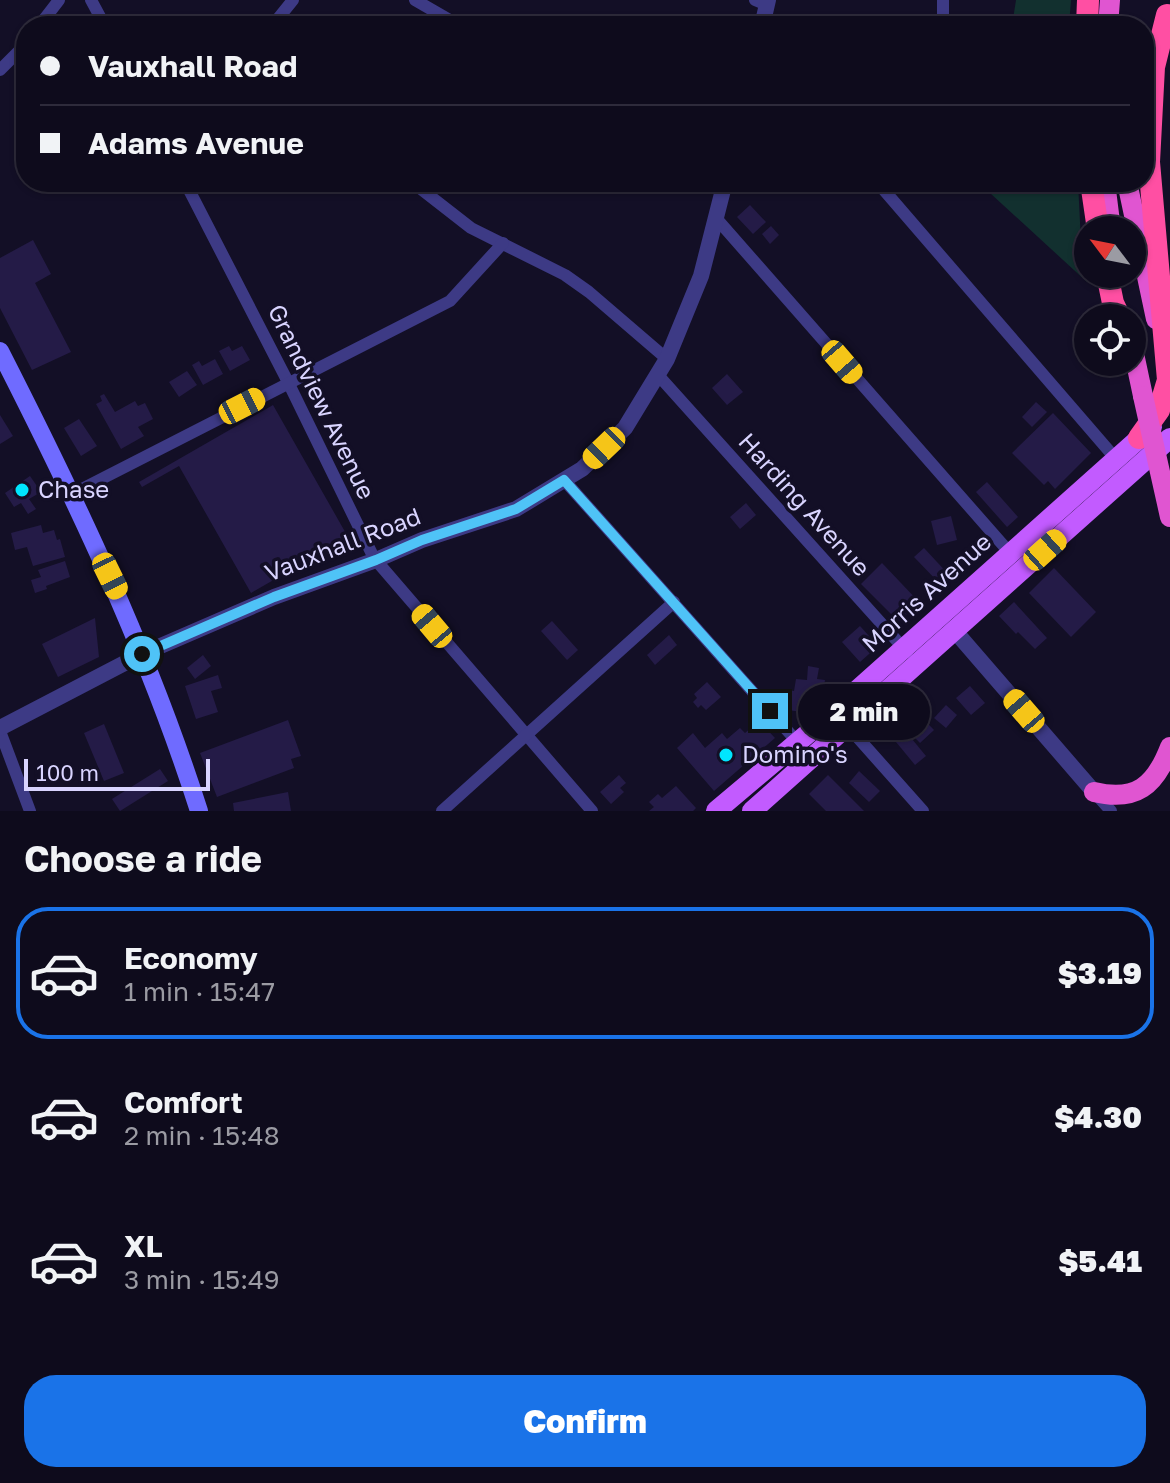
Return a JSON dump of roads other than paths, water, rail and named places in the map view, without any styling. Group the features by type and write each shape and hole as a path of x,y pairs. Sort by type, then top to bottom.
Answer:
{"highway":[{"path":"1167,8 1170,59"},
{"path":"1154,67 1167,8"},
{"path":"1092,192 1096,216"},
{"path":"1106,192 1109,216"},
{"path":"1129,192 1167,364"},
{"path":"1139,438 1163,403 1168,380 1152,192"},
{"path":"1139,376 1170,517"},
{"path":"1094,792 1116,797 1138,791 1157,773 1170,747"}],"main road":[{"path":"0,351 122,602 178,742 199,811"},
{"name":"Morris Avenue","path":"716,811 805,750 910,656 1010,553 1170,411"},
{"name":"Morris Avenue","path":"910,656 954,630 1170,438"},
{"name":"Morris Avenue","path":"752,811 805,750"}],"street":[{"path":"47,16 59,0"},
{"path":"280,16 293,0"},
{"path":"415,0 443,16"},
{"path":"0,70 16,54"},
{"name":"Grandview Avenue","path":"190,192 376,560 592,811"},
{"path":"425,192 471,228 565,275 667,359"},
{"name":"Vauxhall Road","path":"1,725 142,654 274,597 422,540 516,509 583,468 625,428 667,359 701,276 722,192"},
{"path":"886,192 1116,459"},
{"path":"716,218 1010,553"},
{"path":"70,495 450,301 503,243"},
{"name":"Harding Avenue","path":"658,375 910,656"},
{"path":"564,480 805,750"},
{"path":"442,811 674,602"},
{"path":"954,630 1111,811"},
{"path":"841,718 923,811"},
{"path":"1,725 30,811"}],"place":[{"name":"Chase","path":"22,490"},
{"name":"Domino's","path":"726,755"}]}
